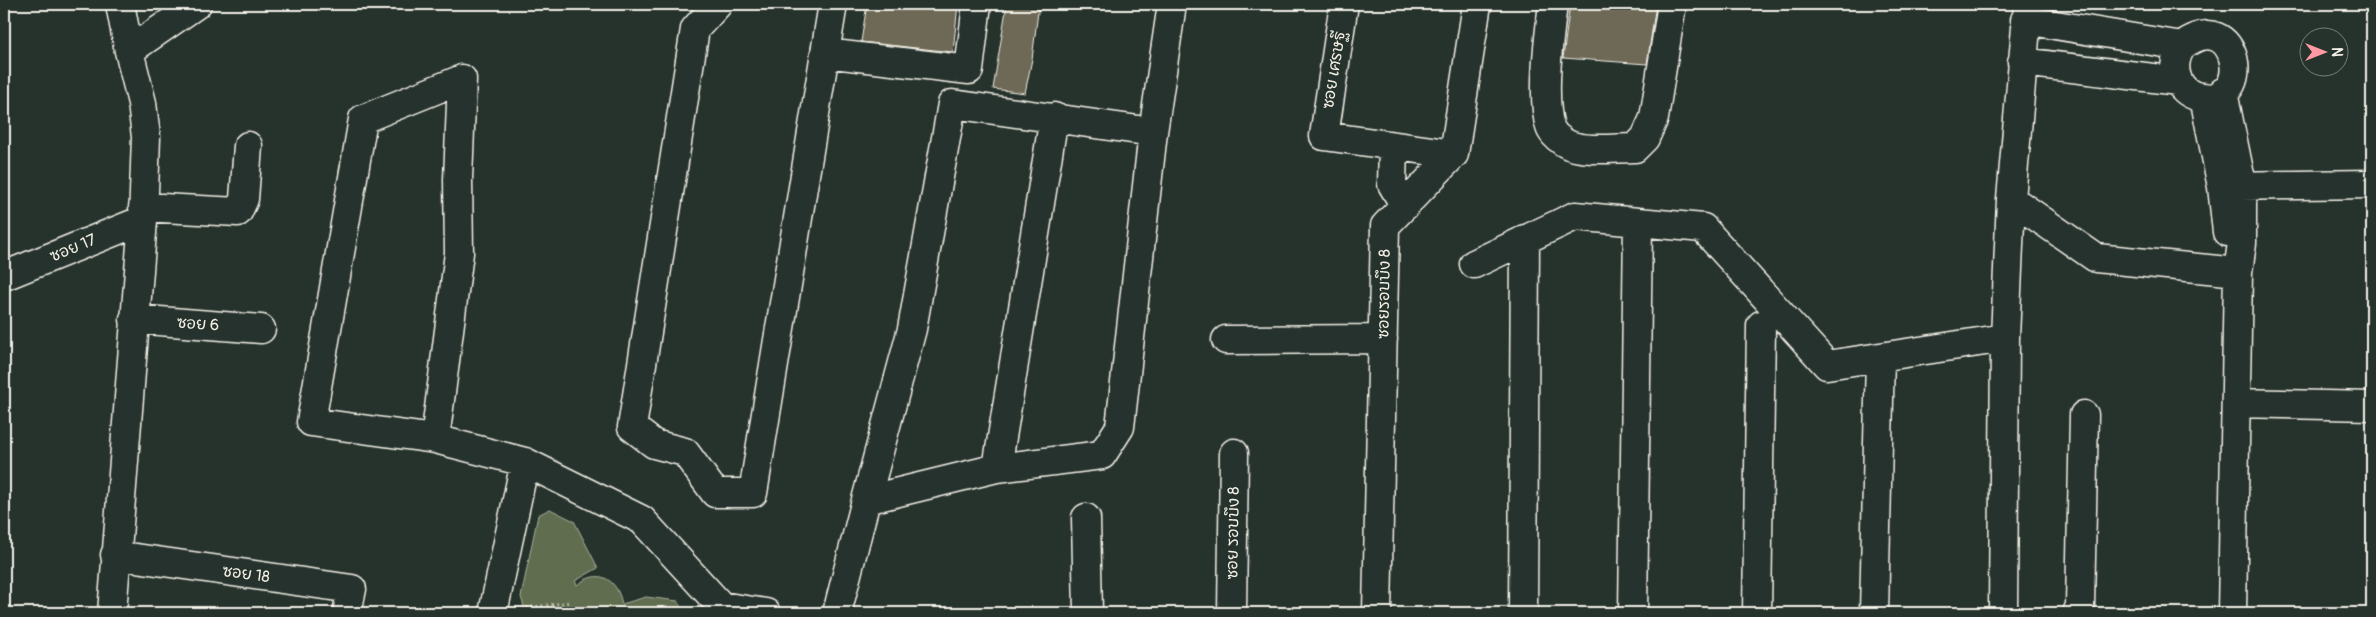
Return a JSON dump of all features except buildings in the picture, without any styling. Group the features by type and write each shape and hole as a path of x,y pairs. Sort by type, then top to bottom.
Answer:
{"street":[{"path":"112,613 143,213 146,137 142,103 120,4"},
{"path":"129,51 197,4"},
{"path":"718,4 695,29 632,427 654,444 684,452 715,493 754,493 833,4"},
{"path":"825,53 969,70 977,4"},
{"path":"866,500 997,468 1102,455 1120,427 1153,132 1172,4"},
{"name":"ซอย เศรษฐี","path":"1344,4 1324,136 1393,146"},
{"path":"1405,206 1392,184 1393,146 1454,154 1477,4"},
{"path":"1553,4 1546,91 1550,128 1558,138 1569,145 1635,148 1644,138 1654,118 1672,4"},
{"path":"2003,613 2005,338 2011,199 2027,12 2182,46"},
{"path":"2022,62 2178,82 2189,92 2213,95 2230,84 2235,75 2236,65 2228,46 2220,39 2210,36 2190,39 2182,46 2174,63 2178,82"},
{"path":"435,439 460,253 458,179 462,79 363,119 311,422 435,439 525,462 642,520 719,610 766,613"},
{"path":"2213,95 2232,186 2229,250 2238,272 2232,613"},
{"path":"837,613 912,329 952,104 1153,132"},
{"path":"997,468 1054,117"},
{"path":"143,213 238,212 244,199 248,146"},
{"name":"ซอยรอบบึง 8","path":"1377,613 1385,226 1454,154"},
{"path":"2232,186 2372,184"},
{"path":"2011,199 2096,258 2238,272"},
{"name":"ซอย 17","path":"4,276 143,213"},
{"path":"1474,264 1575,216 1703,228 1827,365 2005,338"},
{"path":"1633,613 1638,222"},
{"path":"1522,613 1526,239"},
{"name":"ซอย 6","path":"134,319 261,329"},
{"path":"1757,613 1761,325"},
{"path":"1226,340 1383,338"},
{"path":"1874,613 1880,357"},
{"path":"2236,403 2372,406"},
{"path":"2077,613 2080,606 2084,415"},
{"name":"ซอย รอบบึง 8","path":"1232,613 1234,453"},
{"path":"499,612 525,462"},
{"path":"1086,518 1088,613"},
{"name":"ซอย 18","path":"115,555 352,589 346,613"}],"path":[{"path":"499,612 571,602"}],"green space":[{"path":"550,509 574,521 598,568 575,581 577,585 592,577 606,578 616,588 622,604 646,597 678,601 684,613 526,613 521,597 538,515"}]}
